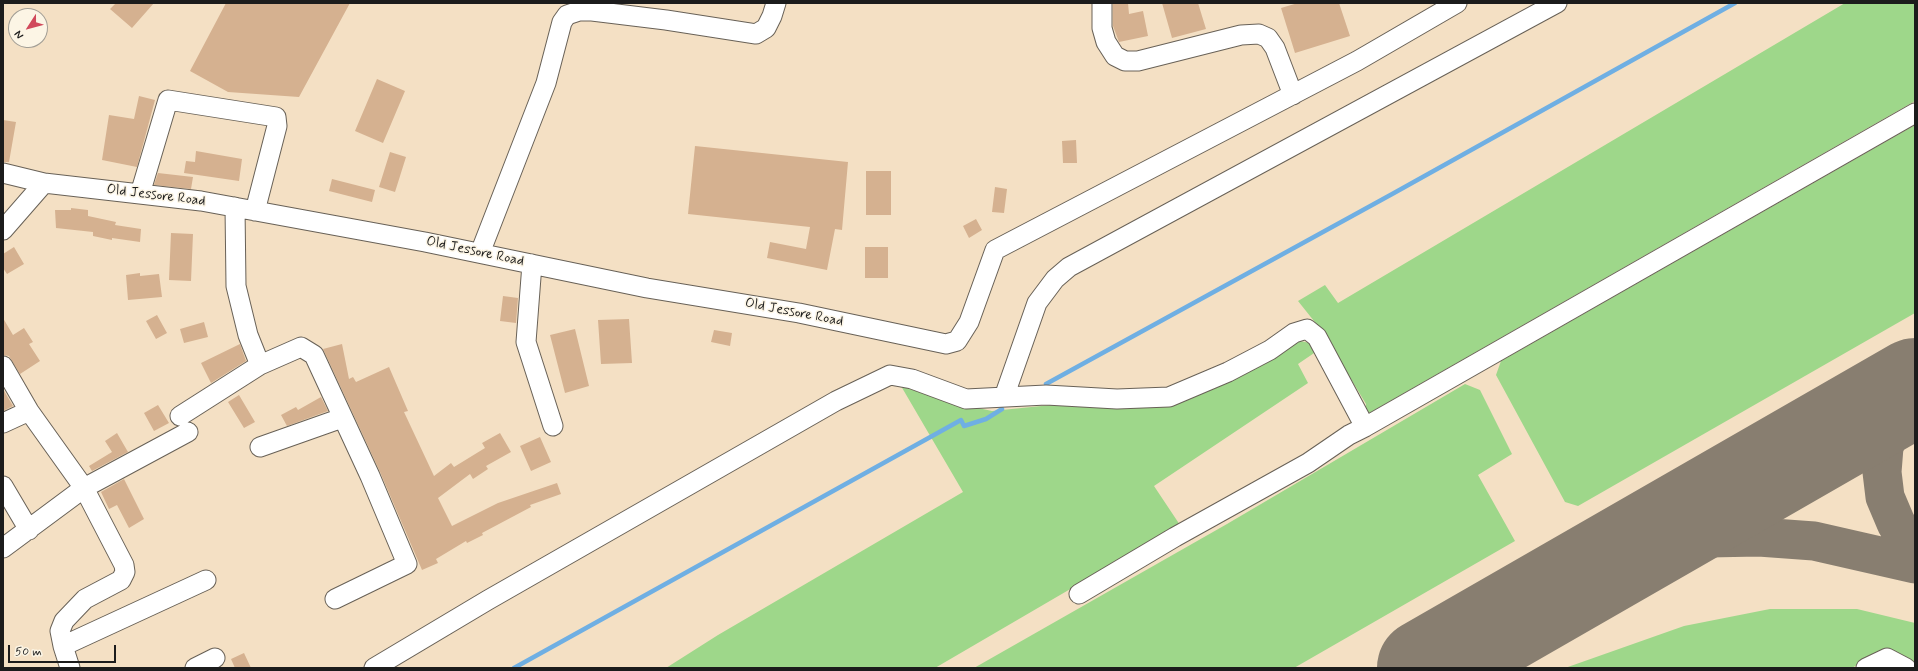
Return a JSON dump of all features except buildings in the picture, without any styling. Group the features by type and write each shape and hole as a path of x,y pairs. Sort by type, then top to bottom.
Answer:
{"street":[{"path":"480,253 546,83 562,22 563,9 666,20 756,34 766,28 776,3"},
{"path":"1102,3 1102,28 1106,42 1115,56 1124,61 1138,61 1241,35 1259,34 1268,38 1274,48 1293,95 1357,61 1457,3"},
{"path":"1004,397 1037,303 1055,279 1069,267 1557,3"},
{"name":"Old Jessore Road","path":"3,174 44,183 201,201 235,207 480,253 647,288 799,313 946,344 957,341 969,322 995,250 1293,95"},
{"path":"140,194 168,100 276,117 276,126 255,211"},
{"path":"1079,594 1175,537 1308,463 1349,434 1365,427 1915,113"},
{"path":"3,230 44,183"},
{"path":"235,207 236,286 248,335 260,365"},
{"path":"532,264 526,342 553,426"},
{"path":"374,668 535,572 836,400 890,375 912,378 966,399 1046,395 1117,399 1169,397 1228,372 1270,350 1294,333 1307,329 1317,337 1365,427"},
{"path":"3,548 84,488 184,424 260,365 301,346 314,355 407,564 335,599"},
{"path":"3,366 29,411 84,488 124,565 125,572 121,580 85,599 64,620 60,631 70,668"},
{"path":"3,423 29,411"},
{"path":"260,447 342,418"},
{"path":"3,486 29,530"},
{"path":"63,646 206,580"},
{"path":"195,668 215,658"},
{"path":"1866,668 1886,658 1906,668"}],"green space":[{"path":"1845,3 1915,3 1915,101 1364,416 1366,404 1322,331 1298,301 1325,285 1338,303"},
{"path":"1915,125 1915,313 1578,506 1565,502 1496,375 1501,361"},
{"path":"1300,341 1310,343 1320,349 1298,364 1308,383 1154,486 1180,525 935,668 666,668 718,635 963,492 901,386 946,401 992,411 1061,404 1165,404 1190,399"},
{"path":"1465,384 1480,390 1512,454 1478,475 1515,541 1294,668 974,668 1227,524"},
{"path":"1770,609 1857,609 1915,623 1915,668 1873,655 1852,668 1565,668 1684,626"}],"waterway":[{"path":"1046,384 1394,193 1735,3"},
{"path":"514,668 961,420 964,426 986,419 1002,409"}],"taxiway":[{"path":"1915,392 1906,402 1894,423 1884,447 1882,472 1885,497 1896,523 1910,546 1915,550"},
{"path":"1610,563 1670,543 1708,538 1759,537 1814,541 1915,564"}],"runway":[{"path":"1426,668 1915,387"}]}
